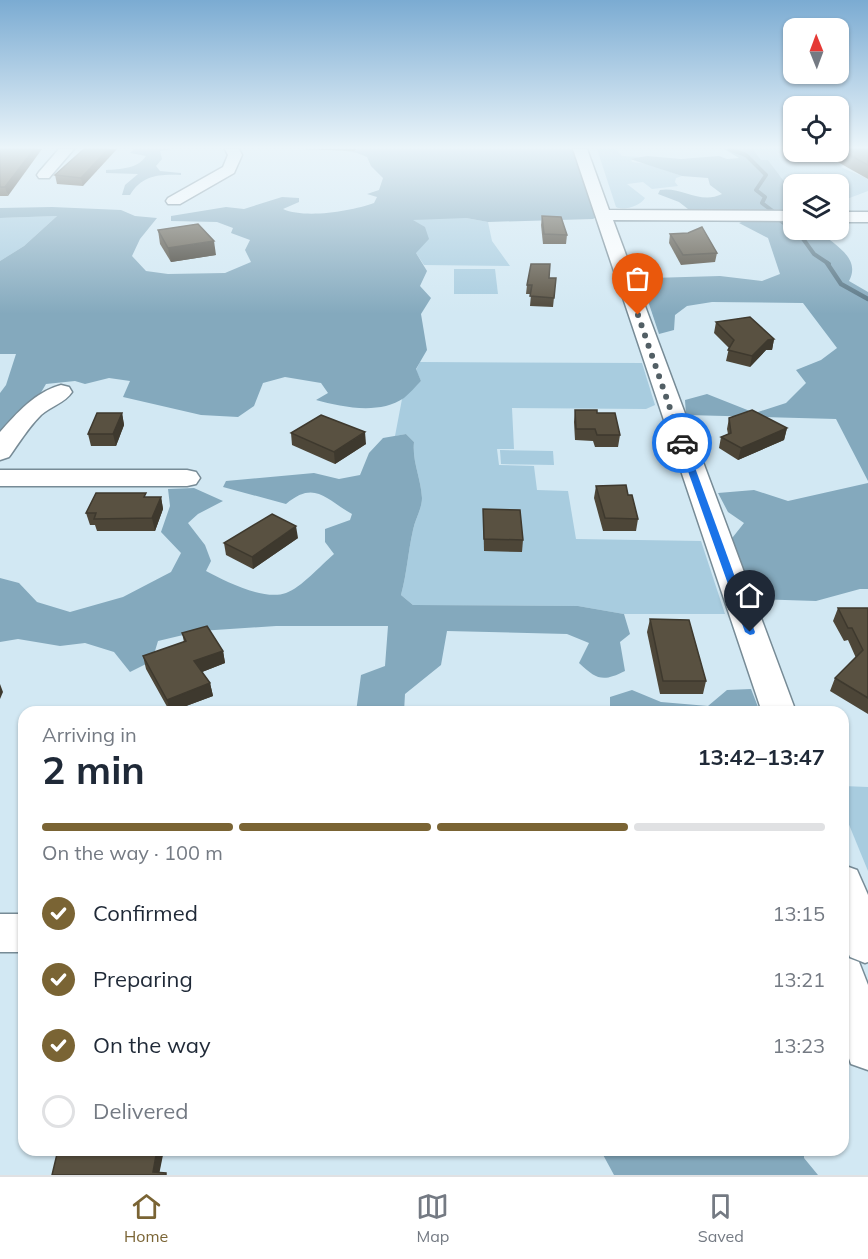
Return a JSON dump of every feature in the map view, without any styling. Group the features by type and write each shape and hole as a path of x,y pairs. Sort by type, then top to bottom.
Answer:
{"street":[{"path":"598,204 777,706"},
{"path":"602,215 783,216"},
{"path":"849,217 868,217"},
{"path":"0,452 1,446 34,409 61,392"},
{"path":"0,478 187,478"},
{"path":"849,918 868,1047"},
{"path":"0,933 18,933"}],"shaded area":[{"path":"260,204 295,204 283,209 316,214 354,209 371,204 594,204 598,216 593,219 488,222 466,218 413,220 425,227 429,239 416,253 427,271 420,286 431,298 421,314 427,350 416,369 421,381 404,398 394,403 360,408 326,403 316,400 328,393 321,383 285,377 263,383 254,406 238,417 201,415 123,397 130,381 109,378 85,384 75,381 46,384 36,401 0,444 0,393 6,385 16,354 0,354 0,261 24,246 57,216 0,218 0,208 52,207 121,210 135,216 157,218 140,239 132,256 146,271 168,274 225,273 251,262 245,250 250,240 231,233 233,228 217,222 171,221 171,216 226,207 244,209"},
{"path":"615,204 638,204 627,208 616,207"},
{"path":"681,204 783,204 783,215 658,210 688,209"},
{"path":"57,216 24,246 0,261 0,218"},
{"path":"466,218 488,222 492,241 510,266 424,265 416,253 412,220"},
{"path":"747,220 783,221 783,240 830,240 849,258 852,272 849,281 868,292 868,481 836,419 686,415 685,400 707,394 755,413 786,403 806,383 796,370 821,360 837,348 803,303 712,302 687,306 675,315 674,330 659,334 643,286 651,278 720,276 762,281 780,274 768,238 739,223"},
{"path":"454,269 495,269 498,294 454,294"},
{"path":"420,362 642,363 655,405 646,409 512,408 514,449 497,449 499,465 534,466 537,490 568,491 576,539 701,541 725,614 624,614 578,606 413,605 401,595 413,530 422,498 414,456 414,442 406,434 395,436 402,399 421,381 416,370"},
{"path":"406,434 414,442 414,456 422,498 413,530 401,595 413,605 578,606 624,614 630,634 620,642 625,671 606,678 600,678 591,673 579,663 589,643 567,634 447,631 441,665 405,694 404,706 357,706 361,675 385,666 388,626 276,626 200,631 158,641 152,661 130,672 114,652 85,643 60,646 18,639 0,642 0,578 19,583 37,602 70,612 123,597 171,572 181,553 161,532 170,506 168,489 194,488 223,501 198,514 188,523 205,545 211,561 206,571 256,592 277,595 292,590 334,554 325,542 325,529 350,520 352,514 320,494 305,493 286,504 223,487 226,481 314,473 339,479 360,475 369,453 383,438"},
{"path":"500,450 553,451 554,465 501,464"},
{"path":"868,483 868,589 816,601 751,599 729,542 744,523 728,512 718,493 754,490 788,501"},
{"path":"751,689 758,706 708,706 727,690"},
{"path":"632,690 661,702 708,706 610,706 610,697"},
{"path":"849,786 868,787 868,871 849,825"},
{"path":"604,1156 804,1156 818,1175 614,1175"}],"building":[{"path":"542,216 561,217 567,235 544,234"},
{"path":"198,224 214,241 168,248 158,230"},
{"path":"702,227 717,253 683,255 670,234 688,233"},
{"path":"531,264 550,264 549,278 556,278 554,298 530,296 532,285 527,285"},
{"path":"750,317 774,339 768,340 752,356 728,350 734,340 716,322"},
{"path":"575,410 615,413 620,435 597,435 595,429 576,429"},
{"path":"752,410 787,428 741,448 721,437 731,433 729,418"},
{"path":"97,413 122,413 113,434 88,434"},
{"path":"321,415 365,432 334,452 291,433"},
{"path":"626,485 628,495 632,495 638,519 605,518 596,486"},
{"path":"96,493 146,493 144,497 161,497 152,518 94,519 96,513 86,513"},
{"path":"483,509 520,510 523,540 484,539"},
{"path":"272,514 296,526 252,557 224,543"},
{"path":"838,608 868,608 868,698 835,678 863,650 852,628 848,628"},
{"path":"650,619 689,620 706,681 663,681"},
{"path":"207,626 223,651 194,661 210,683 167,700 143,656 186,641 182,633"},
{"path":"57,1156 156,1156 153,1172 166,1173 166,1175 52,1175"}],"waterway":[{"path":"763,204 774,212"},
{"path":"781,221 801,236 814,254 829,264"},
{"path":"827,263 841,284 868,299"}],"way so far":[{"path":"638,315 682,443"}],"route":[{"path":"682,443 750,632"}]}
